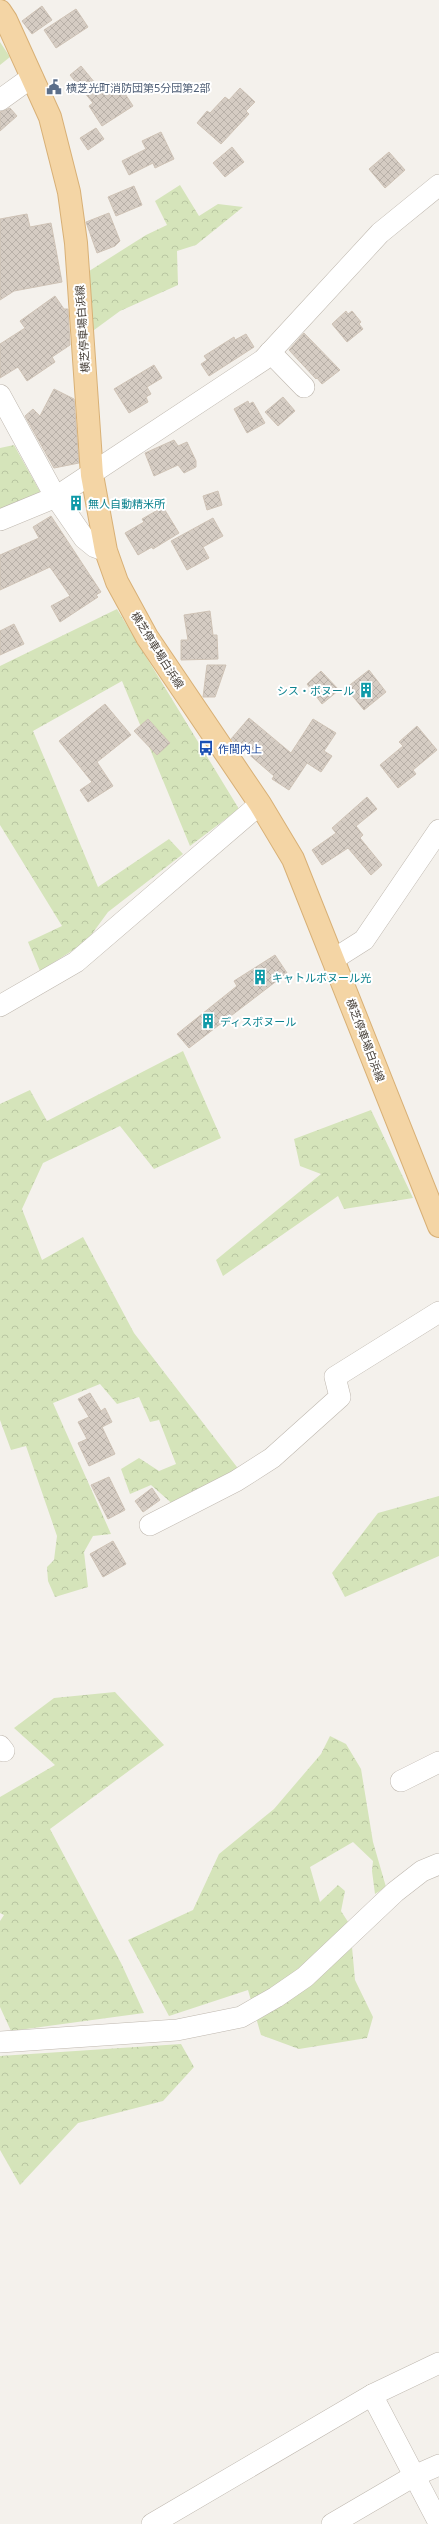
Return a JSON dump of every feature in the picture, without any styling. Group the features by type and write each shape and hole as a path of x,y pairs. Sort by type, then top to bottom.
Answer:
{"main road":[{"name":"横芝停車場白浜線","path":"0,11 50,117 69,192 76,243 92,475 106,551 117,582 146,637 260,804 294,859 439,1226"}],"street":[{"path":"0,100 32,77"},
{"path":"0,520 56,497 92,475 257,364 270,352 380,233 439,185"},
{"path":"270,352 304,387"},
{"path":"0,395 56,497 84,538 95,547 106,551"},
{"path":"0,1006 76,962 260,804"},
{"path":"334,959 364,940 439,830"},
{"path":"150,1525 236,1481 272,1458 340,1397 335,1377 439,1312"},
{"path":"401,1781 439,1762"},
{"path":"0,2042 177,2030 242,2017 276,1997 305,1977 395,1892 422,1871 439,1864"},
{"path":"152,2524 372,2395 439,2363"},
{"path":"372,2395 439,2523"},
{"path":"332,2524 414,2476 439,2465"}],"green space":[{"path":"0,42 10,57 0,65"},
{"path":"180,185 199,216 218,204 243,207 196,245 177,251 178,285 120,311 90,333 86,273 146,235 167,225 155,201"},
{"path":"14,445 43,497 0,514 0,448"},
{"path":"117,609 239,809 190,846 122,681 33,731 98,887 169,839 183,854 108,912 86,942 40,971 28,942 62,926 0,825 0,666"},
{"path":"183,1051 221,1138 154,1169 120,1126 43,1163 22,1209 42,1260 83,1237 134,1333 240,1471 176,1507 151,1485 130,1494 121,1469 139,1458 159,1471 176,1464 159,1420 150,1422 139,1397 117,1404 100,1384 53,1403 111,1534 93,1536 84,1552 88,1587 55,1597 48,1581 47,1567 54,1560 57,1536 26,1446 11,1450 0,1420 0,1104 30,1090 47,1121"},
{"path":"371,1110 413,1198 344,1209 338,1196 223,1276 216,1260 321,1174 300,1166 294,1139"},
{"path":"439,1496 439,1556 345,1597 332,1573 378,1513"},
{"path":"115,1692 164,1745 50,1829 121,1963 144,2013 11,2031 0,2007 0,1921 4,1915 0,1913 0,1797 55,1765 14,1728 54,1698"},
{"path":"330,1736 346,1744 361,1769 373,1842 386,1887 375,1894 372,1871 373,1861 353,1842 310,1867 320,1902 338,1885 345,1891 341,1911 350,1925 355,1980 373,2017 367,2038 299,2049 261,2035 248,1990 169,2016 128,1940 193,1910 219,1854 274,1809 321,1754"},
{"path":"181,2044 194,2067 163,2101 78,2123 20,2185 0,2150 0,2056"}],"building":[{"path":"42,6 52,20 32,34 22,21"},
{"path":"76,9 88,27 56,48 44,30"},
{"path":"81,66 105,95 120,86 133,106 102,126 89,106 93,103 70,75"},
{"path":"240,88 255,102 246,111 249,114 221,144 197,123 207,111 210,113 225,97 229,100"},
{"path":"10,108 17,116 0,131 0,112"},
{"path":"96,128 104,139 88,150 80,138"},
{"path":"161,132 174,159 155,168 153,163 129,175 122,161 146,149 142,141"},
{"path":"232,147 244,162 225,177 213,163"},
{"path":"389,152 405,170 385,188 369,169"},
{"path":"134,186 142,205 116,216 108,197"},
{"path":"109,213 120,241 115,246 97,253 86,222"},
{"path":"27,214 30,227 51,223 62,282 14,291 0,300 0,219"},
{"path":"55,296 64,309 68,309 70,345 52,357 55,362 27,381 18,367 0,378 0,344 25,328 20,321"},
{"path":"346,311 348,314 352,311 361,322 359,324 363,329 347,342 332,324"},
{"path":"304,333 340,370 322,384 289,350"},
{"path":"246,334 254,347 209,376 201,364 207,360 204,356 234,337 235,340"},
{"path":"154,365 162,378 147,387 151,394 146,397 148,402 129,413 114,389"},
{"path":"54,389 74,399 79,463 54,468 25,416 33,409 40,416"},
{"path":"283,397 295,411 278,426 265,412"},
{"path":"248,401 249,404 253,402 265,423 247,433 234,409"},
{"path":"174,440 178,446 187,442 196,461 196,467 184,473 178,465 154,476 145,453"},
{"path":"218,491 222,505 207,510 203,496"},
{"path":"163,507 179,533 153,549 152,547 138,555 125,533 144,522 142,519"},
{"path":"51,516 101,592 96,595 98,597 60,622 51,606 70,596 50,567 0,590 0,555 39,538 33,527"},
{"path":"213,518 223,536 203,547 209,558 187,570 171,541"},
{"path":"210,611 213,635 217,635 218,659 181,660 181,640 188,640 184,615"},
{"path":"14,624 24,644 0,655 0,631"},
{"path":"207,665 226,665 215,697 203,697"},
{"name":"シス・ボヌール","path":"369,670 386,692 364,710 346,688"},
{"path":"321,671 339,690 322,704 307,684"},
{"path":"105,704 131,735 97,762 113,786 88,802 80,790 92,782 59,741"},
{"path":"249,718 291,753 313,719 336,733 324,751 332,756 321,772 307,763 289,790 272,779 274,776 231,739"},
{"path":"148,719 170,743 157,755 134,731"},
{"path":"417,726 437,750 413,770 416,774 398,788 380,765 403,746 399,742"},
{"path":"367,797 377,809 356,826 363,835 360,838 382,865 371,875 348,848 322,865 312,850 336,833 332,828"},
{"path":"275,955 287,973 189,1048 177,1034 237,986 234,981"},
{"path":"90,1393 101,1411 105,1408 112,1422 102,1427 115,1454 89,1466 78,1443 87,1439 78,1422 89,1417 78,1399"},
{"path":"109,1477 125,1510 108,1519 91,1485"},
{"path":"152,1488 160,1500 143,1512 135,1501"},
{"path":"113,1541 126,1564 103,1577 90,1554"}],"place":[{"name":"横芝光町消防団第5分団第2部","path":"54,87"},
{"name":"無人自動精米所","path":"76,503"},
{"name":"シス・ボヌール","path":"366,690"},
{"name":"作間内上","path":"206,748"},
{"name":"キャトルボヌール光","path":"260,977"},
{"name":"ディスボヌール","path":"208,1021"}]}
